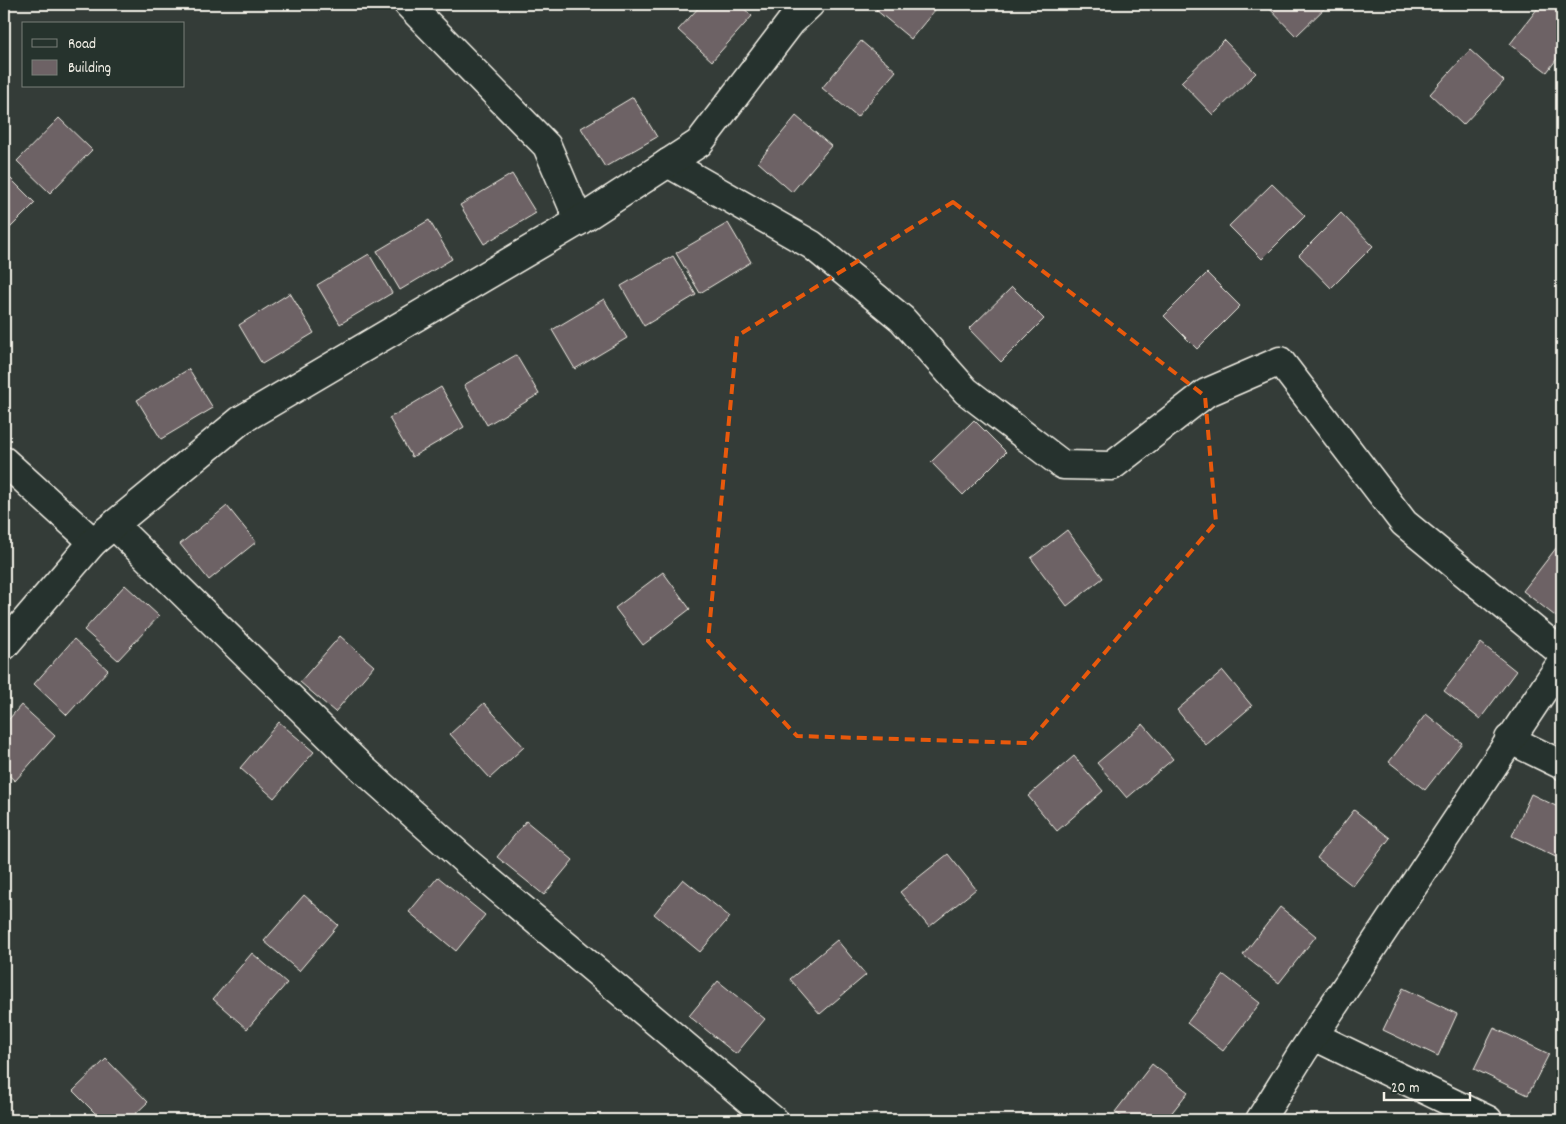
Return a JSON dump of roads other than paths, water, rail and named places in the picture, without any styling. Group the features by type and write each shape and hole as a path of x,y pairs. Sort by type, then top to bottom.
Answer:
{"street":[{"path":"408,4 547,146 579,221"},
{"path":"4,646 93,542 241,420 579,221 699,143 791,22 810,4"},
{"path":"668,163 812,246 902,318 966,391 1063,465 1112,466 1206,393 1280,361 1404,522 1562,653"},
{"path":"4,462 93,542"},
{"path":"114,525 363,769 469,864 773,1120"},
{"path":"1260,1120 1509,739 1562,662"},
{"path":"1509,739 1562,765"},
{"path":"1314,1036 1488,1120"}]}
